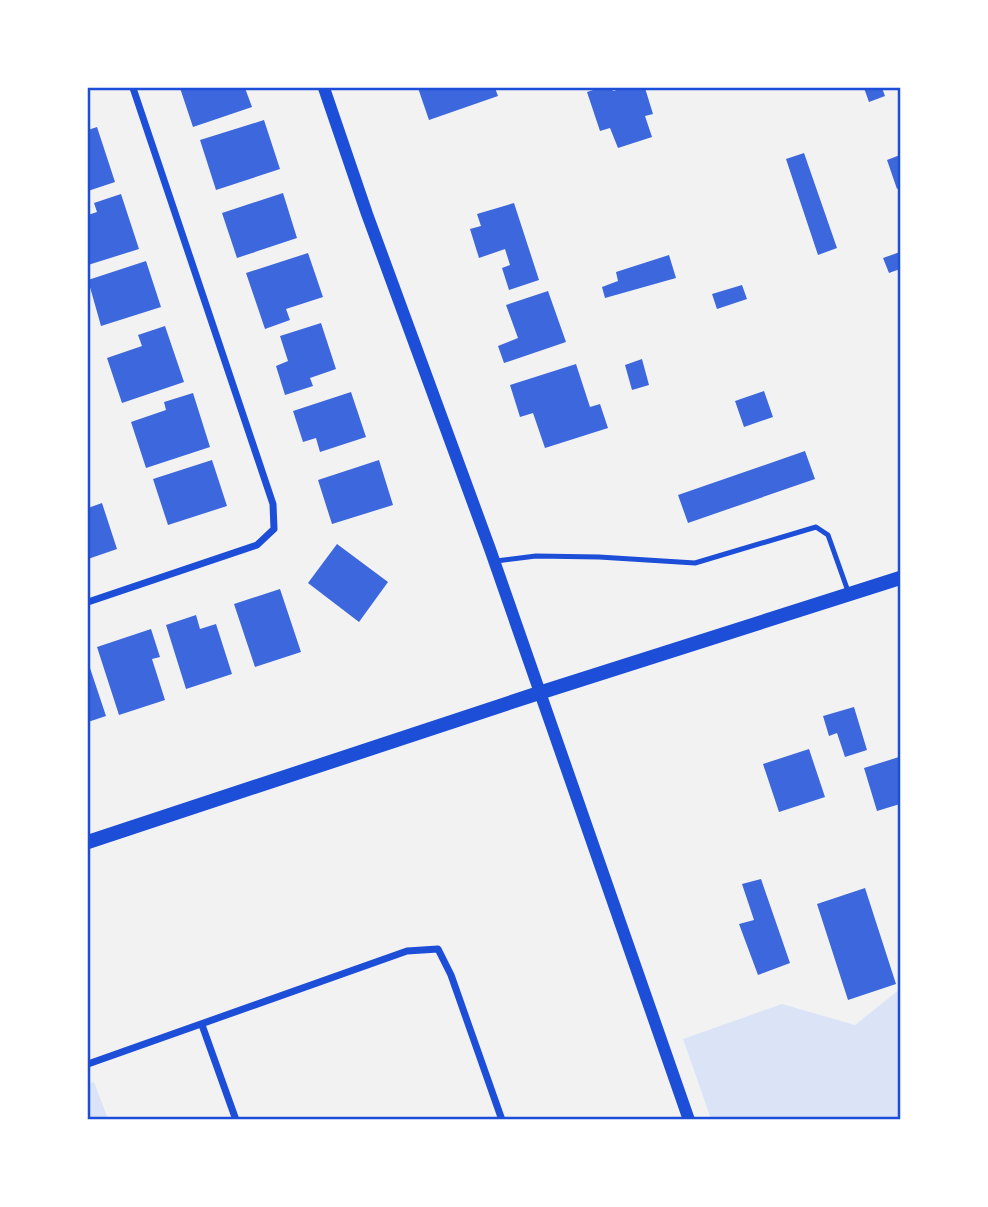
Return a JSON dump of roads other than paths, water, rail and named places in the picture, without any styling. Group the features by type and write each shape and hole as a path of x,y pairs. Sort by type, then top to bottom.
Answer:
{"main road":[{"path":"88,842 539,693 901,578"}],"street":[{"path":"88,602 257,545 274,529 274,504 133,88"},
{"path":"324,88 689,1119"},
{"path":"88,1064 407,951 438,949 452,975 502,1119"},
{"path":"202,1025 236,1119"}],"lane":[{"path":"494,562 536,556 695,563 816,527 828,535 849,594"}]}
